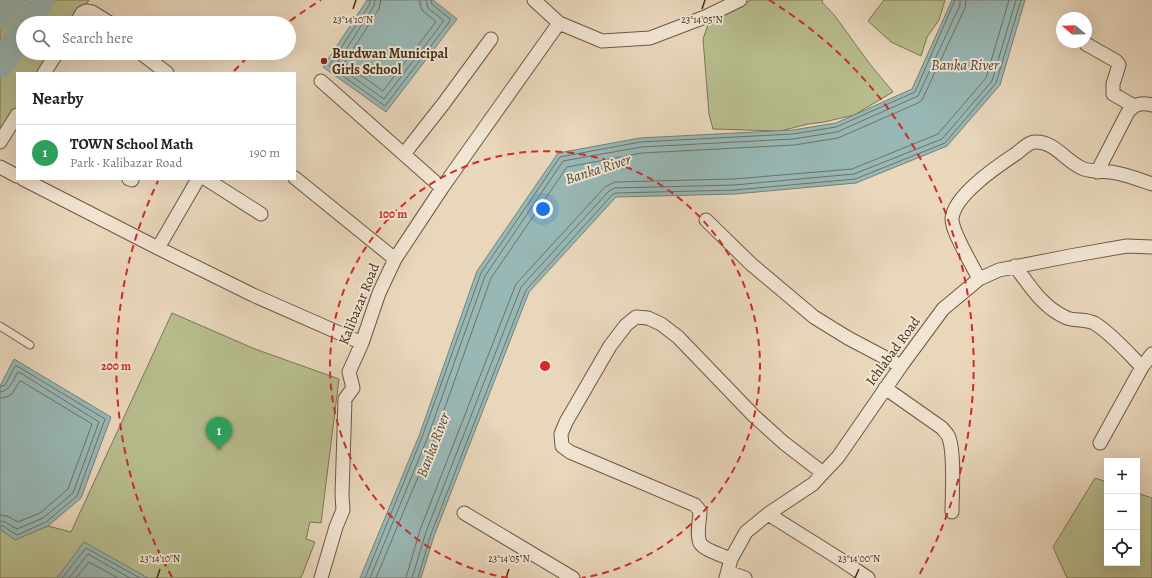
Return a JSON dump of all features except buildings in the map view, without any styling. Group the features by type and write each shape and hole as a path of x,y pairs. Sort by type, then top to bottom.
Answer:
{"street":[{"path":"534,0 560,23 602,41 650,38 705,17 740,0"},
{"path":"80,16 86,11 92,12 99,16"},
{"name":"Kalibazar Road","path":"321,578 336,527 343,510 342,495 345,399 353,388 349,372 362,342 379,293 395,259 442,188 560,23"},
{"path":"404,154 491,39"},
{"path":"1092,47 1116,61 1119,66 1113,84 1114,94 1134,106"},
{"path":"45,72 52,60"},
{"path":"150,60 166,72"},
{"path":"321,81 442,188"},
{"path":"1097,172 1128,112 1134,106 1142,103 1152,105"},
{"path":"0,142 16,117"},
{"path":"979,279 953,228 952,218 957,205 971,188 991,170 1033,142 1042,142 1050,146 1073,164 1084,169 1126,175 1152,184"},
{"path":"0,167 16,175"},
{"path":"296,179 395,259"},
{"path":"25,180 253,295 362,342"},
{"path":"158,248 197,180"},
{"path":"208,180 261,214"},
{"path":"706,220 751,264 814,317 854,341 901,366"},
{"name":"Ichlabad Road","path":"727,575 731,559 746,532 768,514 813,484 838,457 885,388 943,309 979,279 999,270 1015,266 1127,246 1152,247"},
{"path":"1015,266 1035,294 1057,313 1069,319 1093,323 1105,331 1142,367"},
{"path":"731,559 706,549 700,543 700,511 695,505 570,452 562,446 561,434 566,422 610,346 626,325 636,317 648,318 661,324 678,337 754,416 784,443 823,473"},
{"path":"1100,443 1142,367 1152,354"},
{"path":"885,388 942,428 948,436 952,458 952,512"},
{"path":"464,513 573,578"},
{"path":"768,514 868,578"},
{"path":"727,575 745,578"}],"lane":[{"path":"0,326 30,345"}],"green space":[{"path":"0,0 89,0 79,16 16,16 16,60 49,60 42,72 16,72 16,111 0,135"},
{"path":"751,0 823,0 822,2 835,16 869,63 893,92 854,115 824,122 808,124 780,131 713,129 709,114 703,39 710,19"},
{"path":"884,0 945,0 939,20 927,37 921,56 891,42 868,21"},
{"path":"172,313 255,349 339,379 321,523 310,522 306,539 315,542 301,578 0,578 0,529 15,539 48,526 71,532"},
{"path":"1095,478 1104,481 1104,566 1140,566 1140,494 1152,498 1152,578 1067,578 1053,547"}],"water":[{"path":"367,0 433,0 457,19 386,112 323,67"},
{"name":"Banka River","path":"952,0 1025,0 1000,85 947,146 856,183 735,194 616,197 529,292 434,536 421,578 360,578 419,436 477,271 558,153 640,138 793,130 836,123 912,89"},
{"path":"14,359 111,417 81,498 48,526 15,540 0,529 0,386"},
{"path":"84,542 148,578 57,578"}],"waterway":[{"path":"0,16 11,0"},
{"path":"32,16 42,0"},
{"path":"0,65 16,41"}],"place":[{"name":"Burdwan Municipal Girls School","path":"324,61"},
{"name":"TOWN School Math","path":"219,450"}]}
